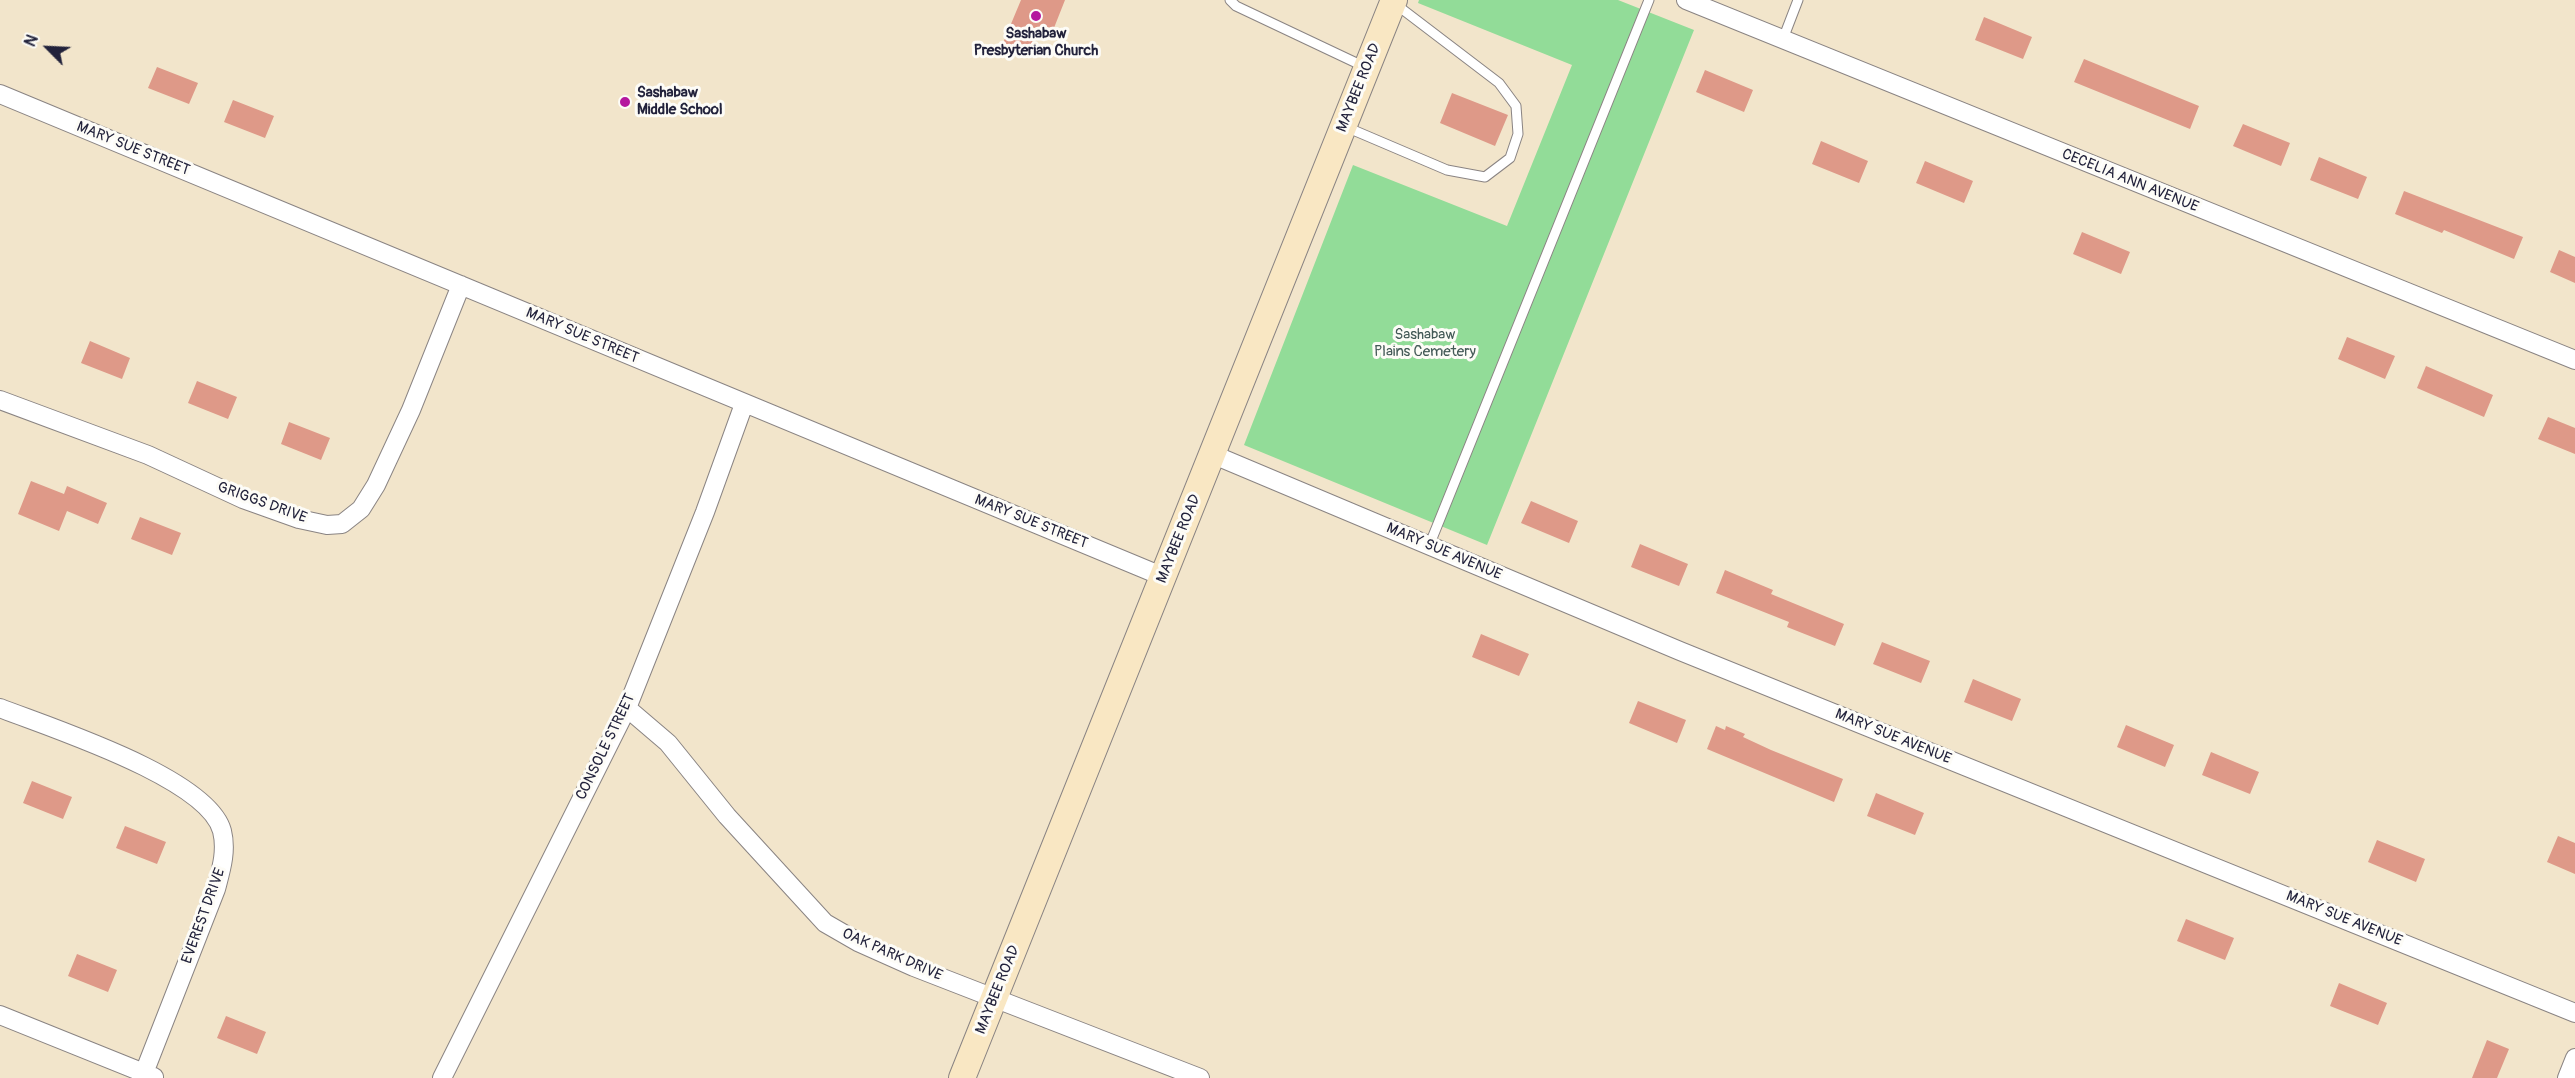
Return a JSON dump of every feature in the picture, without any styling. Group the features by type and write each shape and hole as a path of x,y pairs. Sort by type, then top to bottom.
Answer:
{"main road":[{"name":"MAYBEE ROAD","path":"962,1078 1214,455 1394,1"}],"street":[{"name":"CECELIA ANN AVENUE","path":"1686,0 2575,360"},
{"name":"MARY SUE STREET","path":"0,94 1164,577"},
{"name":"GRIGGS DRIVE","path":"0,400 148,455 243,499 299,519 327,525 342,524 361,509 376,485 411,410 461,285"},
{"name":"CONSOLE STREET","path":"442,1078 627,708 744,404"},
{"name":"MARY SUE AVENUE","path":"1214,455 1680,651 2575,1013"},
{"name":"EVEREST DRIVE","path":"0,708 146,766 188,790 213,813 222,831 224,859 216,890 150,1076"},
{"name":"OAK PARK DRIVE","path":"627,708 668,742 728,816 825,923 858,942 1200,1078"},
{"path":"0,1015 150,1076"},
{"path":"2567,1078 2575,1058"}],"lane":[{"path":"1230,0 1236,6 1367,68"},
{"path":"1429,546 1649,0"},
{"path":"1783,39 1798,0"},
{"path":"1344,126 1447,170 1485,177 1510,158 1518,134 1516,106 1499,83 1394,1"}],"green space":[{"name":"Sashabaw Plains Cemetery","path":"1419,0 1618,0 1694,30 1487,545 1244,445 1353,165 1507,226 1572,65 1418,3"}],"building":[{"name":"Sashabaw Presbyterian Church","path":"1021,0 1065,0 1050,38 1036,33 1028,52 1003,43"},
{"path":"1984,17 2032,37 2023,59 1975,40"},
{"path":"2084,59 2199,106 2190,129 2074,82"},
{"path":"157,67 198,83 189,104 148,88"},
{"path":"1705,70 1753,90 1744,112 1696,92"},
{"path":"1452,93 1508,115 1495,146 1440,123"},
{"path":"233,100 274,116 265,138 224,122"},
{"path":"2243,124 2290,143 2281,166 2233,146"},
{"path":"1821,141 1868,161 1859,183 1812,164"},
{"path":"2319,157 2367,177 2358,199 2310,180"},
{"path":"1925,161 1973,181 1964,203 1916,183"},
{"path":"2404,191 2523,237 2514,259 2444,230 2442,233 2395,214"},
{"path":"2082,232 2130,252 2121,274 2073,254"},
{"path":"2559,250 2575,257 2575,283 2550,272"},
{"path":"2347,337 2395,356 2385,379 2338,359"},
{"path":"90,341 130,358 122,379 81,363"},
{"path":"2426,366 2493,395 2484,417 2417,388"},
{"path":"197,381 237,397 228,419 188,403"},
{"path":"2548,417 2575,428 2575,454 2538,439"},
{"path":"289,422 330,438 321,460 281,444"},
{"path":"31,481 64,494 67,486 107,503 98,524 67,511 59,531 18,514"},
{"path":"1531,501 1578,521 1569,543 1521,523"},
{"path":"140,517 181,533 172,555 131,539"},
{"path":"1640,544 1688,564 1679,586 1631,567"},
{"path":"1725,570 1773,590 1771,594 1844,624 1835,646 1787,627 1789,622 1716,593"},
{"path":"1481,634 1529,654 1519,676 1472,657"},
{"path":"1882,642 1930,661 1921,683 1873,664"},
{"path":"1973,679 2021,699 2012,721 1964,702"},
{"path":"1638,701 1686,720 1677,743 1629,723"},
{"path":"2126,725 2174,745 2165,767 2117,747"},
{"path":"1716,726 1725,730 1726,726 1745,734 1743,737 1771,750 1843,779 1834,802 1707,749"},
{"path":"2211,752 2259,772 2250,794 2202,775"},
{"path":"32,781 72,797 63,819 23,803"},
{"path":"1876,793 1924,813 1915,835 1867,816"},
{"path":"125,826 166,842 157,864 116,848"},
{"path":"2558,836 2575,843 2575,874 2547,862"},
{"path":"2377,840 2425,859 2416,882 2368,862"},
{"path":"2186,919 2234,938 2225,960 2177,941"},
{"path":"77,954 117,970 108,992 68,976"},
{"path":"2339,983 2387,1003 2378,1025 2330,1006"},
{"path":"226,1016 266,1032 257,1054 217,1038"},
{"path":"2487,1040 2509,1049 2497,1078 2472,1078"}],"place":[{"name":"Sashabaw Presbyterian Church","path":"1036,16"},
{"name":"Sashabaw Middle School","path":"625,102"}]}
